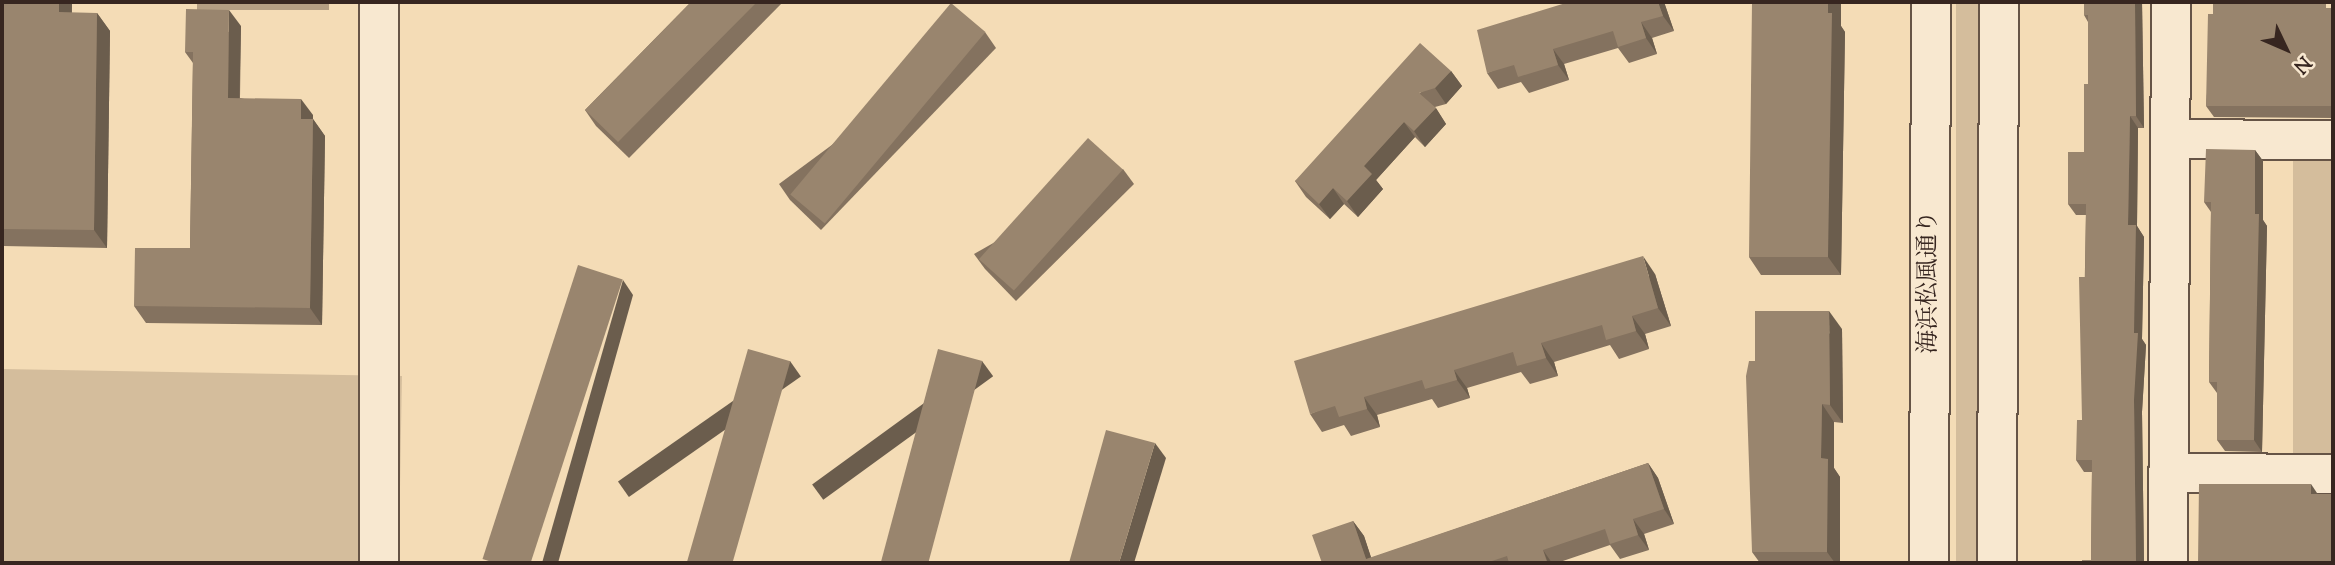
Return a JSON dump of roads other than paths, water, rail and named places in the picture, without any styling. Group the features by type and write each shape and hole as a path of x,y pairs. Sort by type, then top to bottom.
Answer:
{"street":[{"path":"379,2 379,563"},
{"name":"海浜松風通り","path":"1929,563 1931,2"},
{"path":"1997,563 1999,2"},
{"path":"2168,563 2171,2"},
{"path":"2170,139 2333,140"},
{"path":"2168,473 2333,474"}]}
